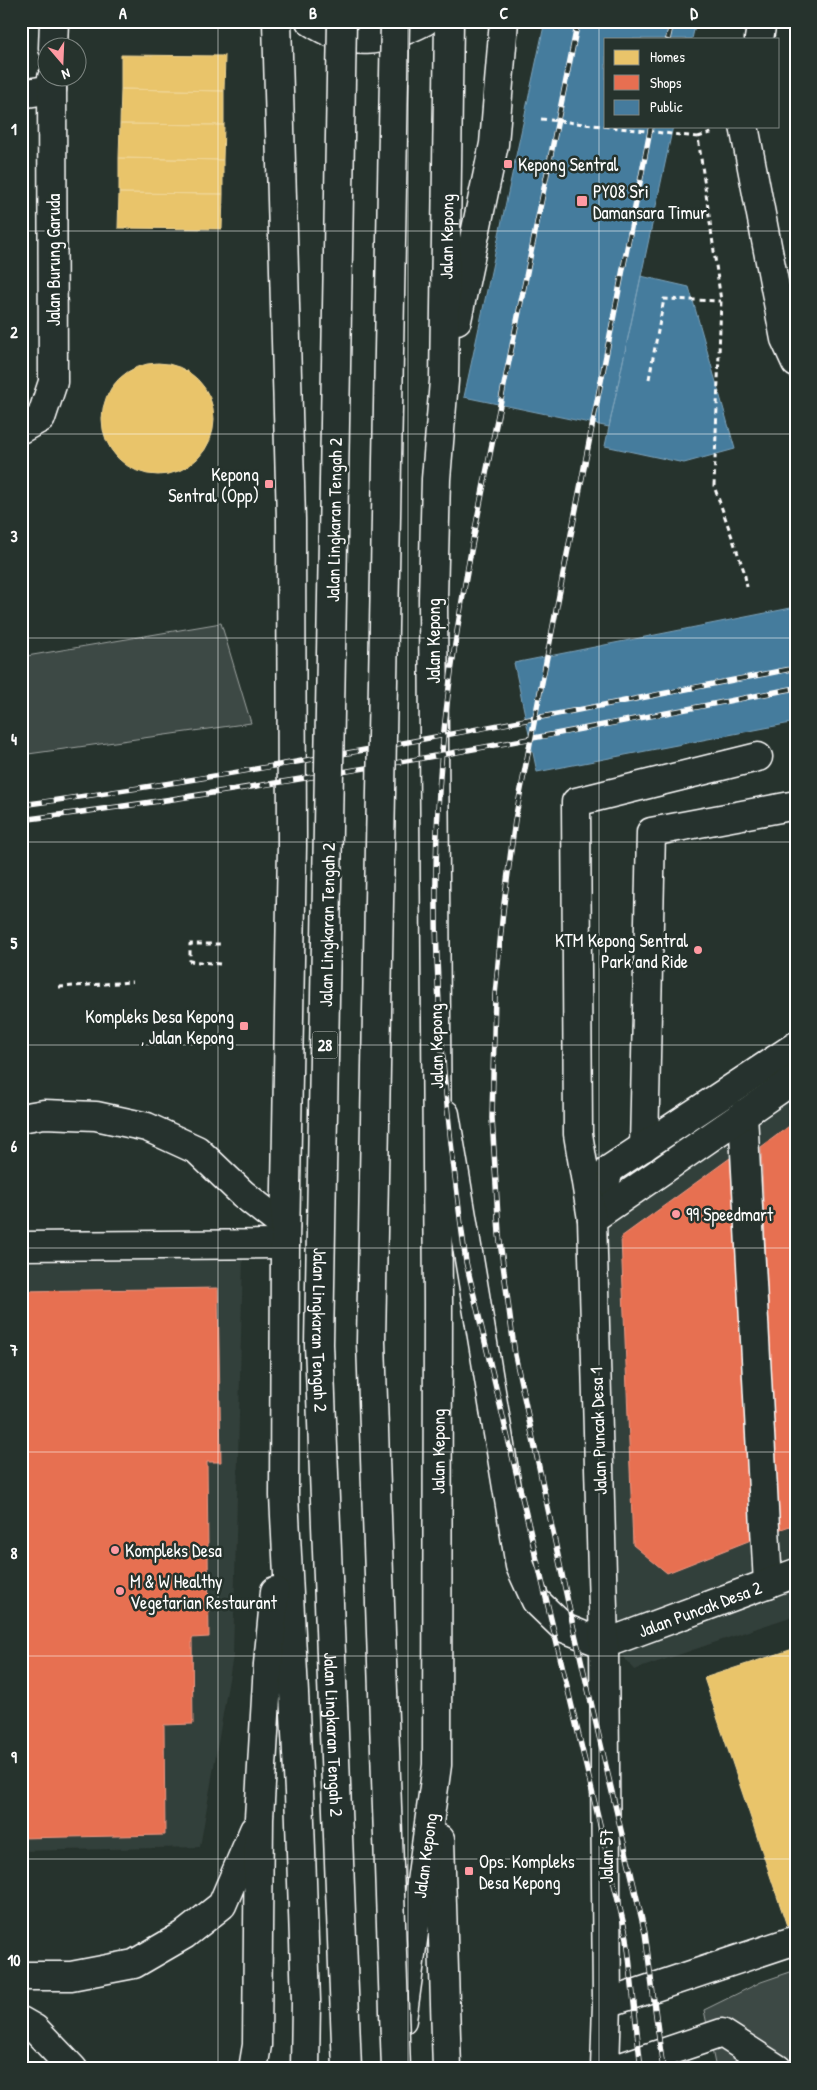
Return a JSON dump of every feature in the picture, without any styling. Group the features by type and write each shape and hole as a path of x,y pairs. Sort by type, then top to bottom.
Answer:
{"main road":[{"path":"53,38 54,21"},
{"path":"277,21 291,519 292,846 285,1235 284,1496 299,1792 306,2000 305,2069"},
{"path":"310,21 327,32 361,40 395,36 425,21"},
{"name":"Jalan Lingkaran Tengah 2","path":"342,21 319,1344 347,2069"},
{"path":"395,21 371,1342 395,2069"},
{"name":"Jalan Kepong","path":"395,2069 437,1765 433,599 436,479 444,381 449,21"},
{"path":"444,381 494,144 504,21"},
{"path":"759,38 762,21"},
{"path":"21,94 38,88"},
{"name":"Jalan Burung Garuda","path":"21,429 41,418 53,382 52,88"},
{"path":"744,128 785,339 796,363"},
{"path":"592,1219 578,1134 576,802 758,757"},
{"path":"644,1147 651,832 796,805"},
{"path":"592,1219 610,1169 796,1046"},
{"path":"436,1068 520,1566 536,1601 564,1628 604,1644"},
{"path":"592,1219 796,1078"},
{"path":"21,1118 44,1114 96,1116 147,1127 197,1150 285,1235"},
{"path":"743,1114 768,1584"},
{"name":"Jalan Puncak Desa 1","path":"592,1219 604,1644"},
{"path":"21,1246 285,1235"},
{"path":"253,2069 257,2045 259,1818 268,1664 284,1496"},
{"name":"Jalan Puncak Desa 2","path":"604,1644 796,1573"},
{"name":"Jalan 57","path":"604,1644 607,2003 604,2069"},
{"path":"437,1765 447,2069"},
{"path":"21,1976 71,1976 134,1964 184,1935 222,1905 259,1818"},
{"path":"607,2003 796,1940"},
{"path":"21,2021 35,2029 73,2069"},
{"path":"615,2069 722,2033 778,2069"}],"path":[{"path":"541,119 604,126"},
{"path":"620,128 698,137 721,301 714,486 744,571 747,587"},
{"path":"650,379 664,299 721,301"},
{"path":"220,964 190,961 190,944 221,944"},
{"path":"59,987 132,982"}],"shaded area":[{"path":"221,623 251,723 21,755 21,657"},
{"path":"796,1071 796,1615 634,1670 594,1620 576,1210 581,1171 600,1152 652,1167"},
{"name":"Kompleks Desa","path":"243,1258 233,1656 200,1847 21,1851 21,1263"},
{"path":"796,1970 796,2069 716,2069 704,2010 761,1982"}],"building: Homes":[{"path":"121,21 224,21 121,22"},
{"path":"121,55 225,56 224,91 121,89"},
{"path":"121,89 224,91 224,125 120,124"},
{"path":"120,124 224,125 223,160 119,158"},
{"path":"119,158 223,160 223,194 119,193"},
{"path":"119,193 223,194 222,229 118,228"},
{"path":"158,363 180,367 198,379 210,397 214,419 210,441 198,459 180,471 158,475 136,471 118,459 106,441 102,419 106,397 118,379 136,367"},
{"path":"796,1648 796,1923 787,1926 704,1678"}],"building: Shops":[{"path":"796,1121 796,1524 778,1530 761,1147"},
{"path":"730,1158 756,1538 667,1573 633,1545 621,1237"},
{"name":"Kompleks Desa","path":"218,1288 221,1462 207,1462 209,1637 192,1638 193,1724 164,1725 165,1835 21,1838 21,1291"}],"building: Public":[{"name":"PY08 Sri Damansara Timur","path":"545,21 696,21 692,38 604,38 604,128 673,128 609,427 464,397"},
{"path":"641,276 689,287 735,449 684,463 605,446"},
{"path":"796,607 796,722 537,772 514,663"}],"railway":[{"path":"578,21 481,500 455,645 448,693 439,791 436,851 437,969 445,1086 466,1262 627,1938 641,2069"},
{"path":"668,38 672,21"},
{"path":"651,128 515,820 503,911 495,995 492,1118 499,1234 515,1355 572,1621 645,1933 663,2069"},
{"path":"21,805 216,776 313,759 796,668"},
{"path":"21,820 313,777 506,743 796,688"}],"place":[{"name":"Kepong Sentral","path":"508,164"},
{"name":"PY08 Sri Damansara Timur","path":"582,201"},
{"name":"Kepong Sentral (Opp)","path":"269,484"},
{"name":"KTM Kepong Sentral Park and Ride","path":"698,950"},
{"name":"Kompleks Desa Kepong , Jalan Kepong","path":"244,1026"},
{"name":"99 Speedmart","path":"676,1214"},
{"name":"Kompleks Desa","path":"115,1550"},
{"name":"M & W Healthy Vegetarian Restaurant","path":"120,1591"},
{"name":"Ops. Kompleks Desa Kepong","path":"469,1871"}]}
